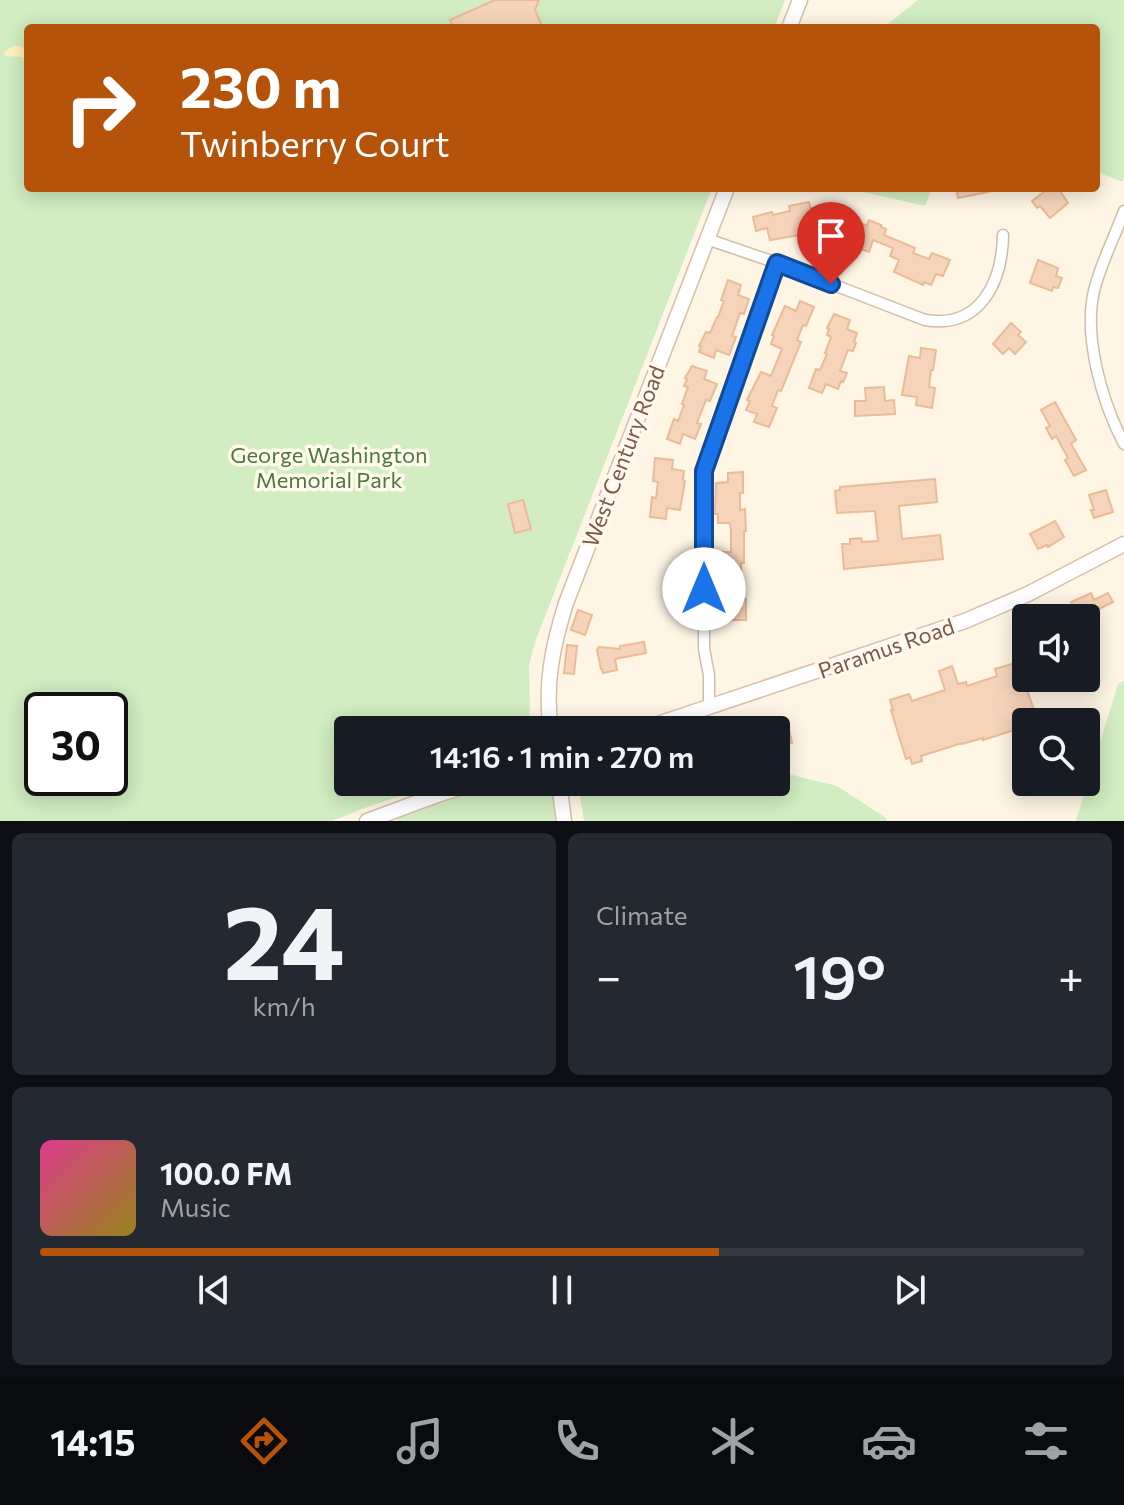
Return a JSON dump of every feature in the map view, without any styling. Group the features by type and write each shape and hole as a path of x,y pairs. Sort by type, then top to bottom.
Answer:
{"main road":[{"path":"791,24 800,0"},
{"name":"West Century Road","path":"549,716 551,659 566,603 725,192"},
{"name":"Paramus Road","path":"682,716 975,617 1028,594 1124,544"},
{"path":"367,821 434,796"},
{"path":"561,796 564,821"}],"street":[{"path":"1124,211 1094,289 1092,318 1094,356 1102,393 1124,444"},
{"path":"707,239 925,320 948,322 971,313 988,295 1003,255 1003,235"},
{"path":"709,707 709,675 704,649 704,471 777,263"}],"green space":[{"name":"George Washington Memorial Park","path":"0,0 785,0 776,24 24,24 24,192 710,192 535,642 529,665 530,716 334,716 334,796 400,796 332,821 0,821"},
{"path":"918,0 1124,0 1122,182 1100,173 1100,24 888,24"},
{"path":"864,192 930,192 925,206"},
{"path":"1124,681 1124,821 1076,821 1084,796 1100,796 1100,743 1118,684"},
{"path":"790,774 837,786 887,821 584,821 580,796 790,796"},
{"path":"437,796 561,796 564,821 397,821 393,811"}],"sand":[{"path":"13,46 20,46 24,48 24,62 22,57 5,56 4,52"}],"building":[{"path":"495,0 539,0 535,10 541,24 452,24 450,20"},
{"path":"957,192 988,192 958,198"},
{"path":"1044,192 1061,192 1068,203 1050,218 1032,201"},
{"path":"809,202 813,217 805,219 808,231 770,240 767,228 756,231 753,217 790,211 789,206"},
{"path":"834,207 852,214 850,219 867,226 869,220 881,225 886,229 884,235 915,248 913,253 929,259 932,253 950,260 943,276 936,274 931,285 924,282 923,285 894,272 899,260 890,256 893,248 873,240 869,252 860,251 832,238 837,226 828,222"},
{"path":"1038,260 1058,268 1056,276 1062,278 1058,288 1053,287 1052,291 1030,283"},
{"path":"728,280 741,285 738,295 749,299 744,314 740,313 729,355 716,350 714,358 699,352 699,346 718,317"},
{"path":"800,301 814,307 806,326 803,325 797,340 801,342 772,406 777,408 769,427 754,422 757,414 746,410 750,401 747,400 761,372 771,376 782,349 771,344 785,306 796,311"},
{"path":"834,314 850,320 847,329 857,333 856,343 853,351 848,350 840,371 847,373 843,382 838,389 826,384 822,393 809,388 816,369 820,370 827,354 831,337 827,335 827,328"},
{"path":"1011,323 1026,342 1015,354 1009,348 1003,354 993,344"},
{"path":"921,348 936,350 929,387 935,388 932,408 916,405 917,397 902,395 909,356 920,358"},
{"path":"692,366 707,371 704,379 717,384 710,401 706,400 697,423 701,424 695,439 683,434 680,444 667,439 674,419 678,421 684,405 688,387 684,386 685,378"},
{"path":"884,387 885,401 894,400 895,414 855,416 855,401 866,401 865,388"},
{"path":"1055,402 1076,440 1071,444 1086,470 1074,476 1056,436 1052,439 1046,428 1050,426 1041,410"},
{"path":"655,458 673,460 672,469 684,471 680,510 667,508 666,519 650,517 652,497 656,498 658,482 653,481"},
{"path":"743,472 740,510 745,509 746,531 741,582 743,599 746,599 746,620 732,620 732,612 720,612 720,604 717,604 717,592 721,592 721,572 716,571 716,561 719,561 719,552 731,552 731,531 730,523 718,523 718,514 715,514 716,483 728,482 728,473"},
{"path":"935,479 937,502 899,506 902,539 940,535 943,559 844,569 842,544 850,544 850,539 861,538 862,542 878,541 875,511 837,513 835,491 840,487"},
{"path":"1106,490 1113,512 1094,518 1089,495"},
{"path":"523,500 531,529 515,533 508,504"},
{"path":"1055,521 1064,537 1038,549 1030,534"},
{"path":"1091,593 1094,600 1108,593 1113,602 1100,608 1100,604 1071,602"},
{"path":"578,610 592,615 585,635 571,630"},
{"path":"644,642 646,653 615,659 617,670 603,673 597,650 599,647 620,649 620,646"},
{"path":"567,645 577,646 574,674 564,673"},
{"path":"1012,664 1012,692 1028,692 1033,708 1012,708 1012,731 921,756 922,761 912,764 910,757 906,759 890,700 909,694 912,701 945,690 939,671 952,666 958,684 966,682 967,686 997,676 995,669"}],"route":[{"path":"704,589 704,471 777,263 831,284"}]}
